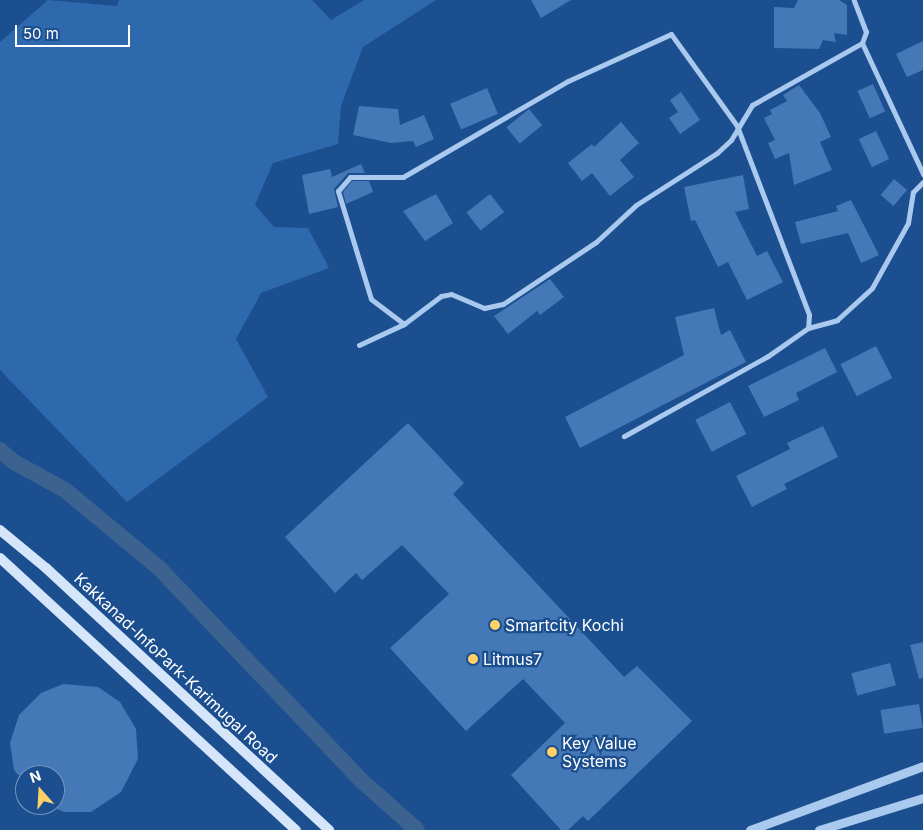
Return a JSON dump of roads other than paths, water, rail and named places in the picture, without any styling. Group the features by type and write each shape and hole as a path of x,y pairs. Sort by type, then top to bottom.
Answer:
{"main road":[{"name":"Kakkanad-InfoPark-Karimugal Road","path":"0,530 46,568 329,830"},
{"path":"0,558 296,830"}],"street":[{"path":"359,344 404,324 441,296 451,294 484,308 503,304 596,242 636,205 717,153 731,140 737,126 752,105 862,42 866,32 854,0"},
{"path":"404,324 371,299 338,191 350,177 403,177 568,81 671,34 737,126 809,315 808,328"},
{"path":"862,42 923,174"},
{"path":"624,436 768,356 808,328 837,320 872,288 908,224 913,192 923,182"},
{"path":"750,830 923,766"},
{"path":"823,829 923,798"},
{"path":"846,821 849,830"}],"waterway":[{"path":"0,450 14,462 65,490 160,569 363,782 417,830"}],"place":[{"name":"Smartcity Kochi","path":"495,625"},
{"name":"Litmus7","path":"473,659"},
{"name":"Key Value Systems","path":"552,752"}]}
